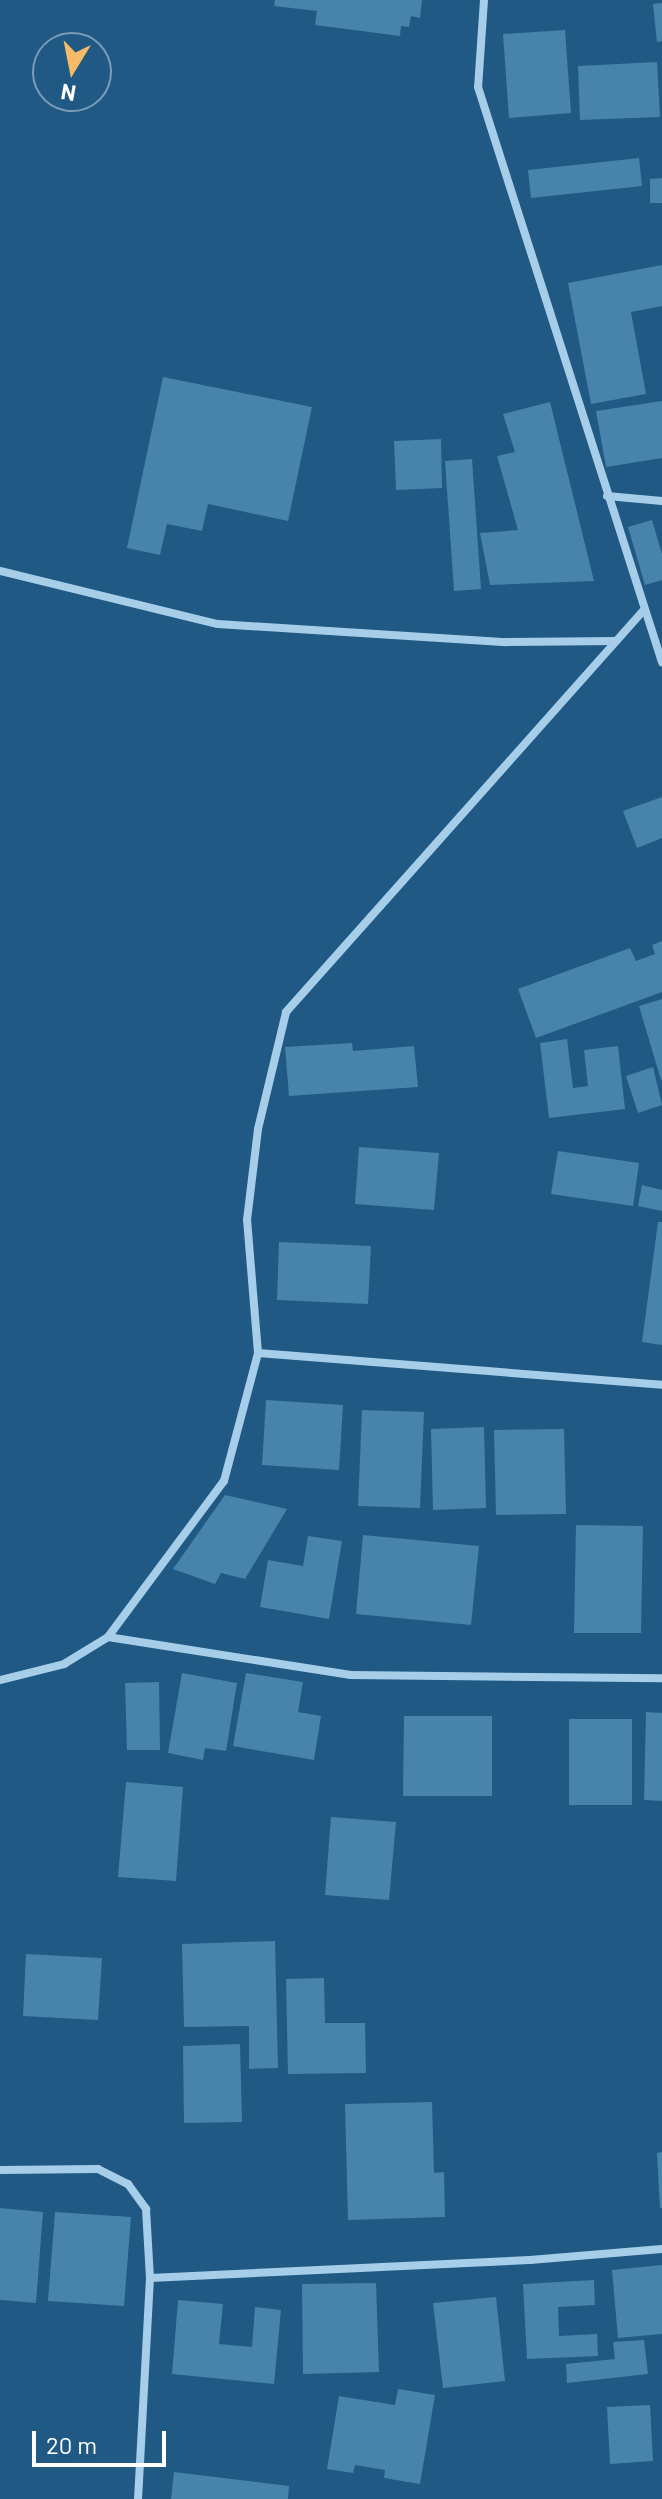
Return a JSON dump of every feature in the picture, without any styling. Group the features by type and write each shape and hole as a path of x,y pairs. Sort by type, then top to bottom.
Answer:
{"street":[{"path":"484,0 478,87 643,611 662,662"},
{"path":"607,496 662,501"},
{"path":"0,571 218,624 506,642 616,641"},
{"path":"0,1680 64,1664 108,1637 224,1481 258,1353 247,1220 258,1129 286,1012 643,611"},
{"path":"258,1353 662,1385"},
{"path":"108,1637 351,1675 662,1678"},
{"path":"0,2170 98,2169 128,2184 146,2209 150,2278 138,2499"},
{"path":"150,2278 530,2260 662,2249"}],"building":[{"path":"275,0 422,0 420,18 411,16 409,27 401,26 400,36 315,25 317,11 274,6"},
{"path":"662,3 662,41 657,42 653,4"},
{"path":"565,30 571,113 509,118 503,34"},
{"path":"657,62 660,117 580,120 578,66"},
{"path":"639,158 642,186 531,198 528,170"},
{"path":"662,178 662,203 650,203 650,179"},
{"path":"662,265 662,306 631,312 646,394 591,404 568,283"},
{"path":"163,377 312,407 288,521 208,504 202,531 167,524 160,555 127,548"},
{"path":"662,401 662,458 606,467 596,411"},
{"path":"550,402 594,581 490,585 480,533 518,530 497,456 515,452 503,414"},
{"path":"441,439 442,488 396,490 394,441"},
{"path":"472,459 481,589 454,591 445,461"},
{"path":"652,520 662,554 662,580 645,585 628,527"},
{"path":"662,797 662,838 637,848 623,811"},
{"path":"662,941 662,992 536,1038 518,989 630,948 636,961 655,954 652,945"},
{"path":"662,999 662,1080 661,1080 639,1006"},
{"path":"567,1039 573,1088 588,1086 584,1050 618,1046 625,1109 549,1118 540,1043"},
{"path":"352,1043 353,1051 414,1046 418,1087 289,1096 285,1047"},
{"path":"653,1067 662,1105 638,1113 626,1076"},
{"path":"359,1147 439,1153 434,1210 355,1204"},
{"path":"558,1151 639,1163 633,1206 551,1194"},
{"path":"642,1185 662,1190 662,1211 638,1206"},
{"path":"658,1222 662,1222 662,1345 642,1342"},
{"path":"279,1242 371,1246 368,1304 277,1300"},
{"path":"266,1400 343,1405 339,1470 262,1465"},
{"path":"362,1410 424,1412 420,1508 358,1506"},
{"path":"484,1427 486,1508 433,1510 431,1429"},
{"path":"564,1429 566,1514 496,1515 494,1430"},
{"path":"225,1495 287,1509 245,1579 221,1573 215,1584 173,1569"},
{"path":"576,1525 643,1526 641,1633 574,1633"},
{"path":"363,1535 479,1546 471,1625 356,1614"},
{"path":"308,1536 342,1541 329,1619 260,1607 268,1560 303,1566"},
{"path":"182,1673 237,1683 226,1751 205,1748 203,1760 168,1753"},
{"path":"246,1673 303,1682 298,1712 321,1716 314,1760 233,1746"},
{"path":"159,1682 160,1750 127,1750 125,1683"},
{"path":"646,1712 662,1713 662,1801 644,1800"},
{"path":"404,1716 492,1716 492,1796 403,1796"},
{"path":"569,1719 632,1719 632,1805 569,1805"},
{"path":"126,1782 183,1787 176,1881 118,1877"},
{"path":"331,1817 396,1822 389,1900 325,1895"},
{"path":"275,1941 278,2068 249,2069 249,2026 184,2027 182,1944"},
{"path":"26,1954 102,1958 98,2020 23,2016"},
{"path":"324,1978 325,2023 365,2023 366,2073 288,2074 286,1979"},
{"path":"240,2044 242,2122 184,2123 183,2046"},
{"path":"432,2102 434,2173 444,2172 445,2217 348,2220 345,2104"},
{"path":"662,2152 662,2208 660,2208 657,2153"},
{"path":"0,2208 43,2212 36,2303 0,2300"},
{"path":"55,2212 131,2217 124,2306 48,2301"},
{"path":"662,2265 662,2334 618,2338 612,2270"},
{"path":"594,2280 595,2305 558,2307 559,2336 597,2334 598,2356 527,2359 523,2284"},
{"path":"376,2283 379,2372 303,2374 302,2284"},
{"path":"496,2297 505,2381 443,2388 433,2303"},
{"path":"178,2300 223,2304 219,2344 252,2347 255,2307 281,2310 274,2384 172,2374"},
{"path":"644,2340 648,2374 567,2383 566,2364 615,2359 613,2342"},
{"path":"398,2389 435,2395 420,2484 384,2478 385,2470 355,2465 353,2473 327,2469 339,2396 395,2405"},
{"path":"650,2405 653,2461 610,2464 607,2407"},
{"path":"174,2472 289,2486 288,2499 171,2499"}]}
